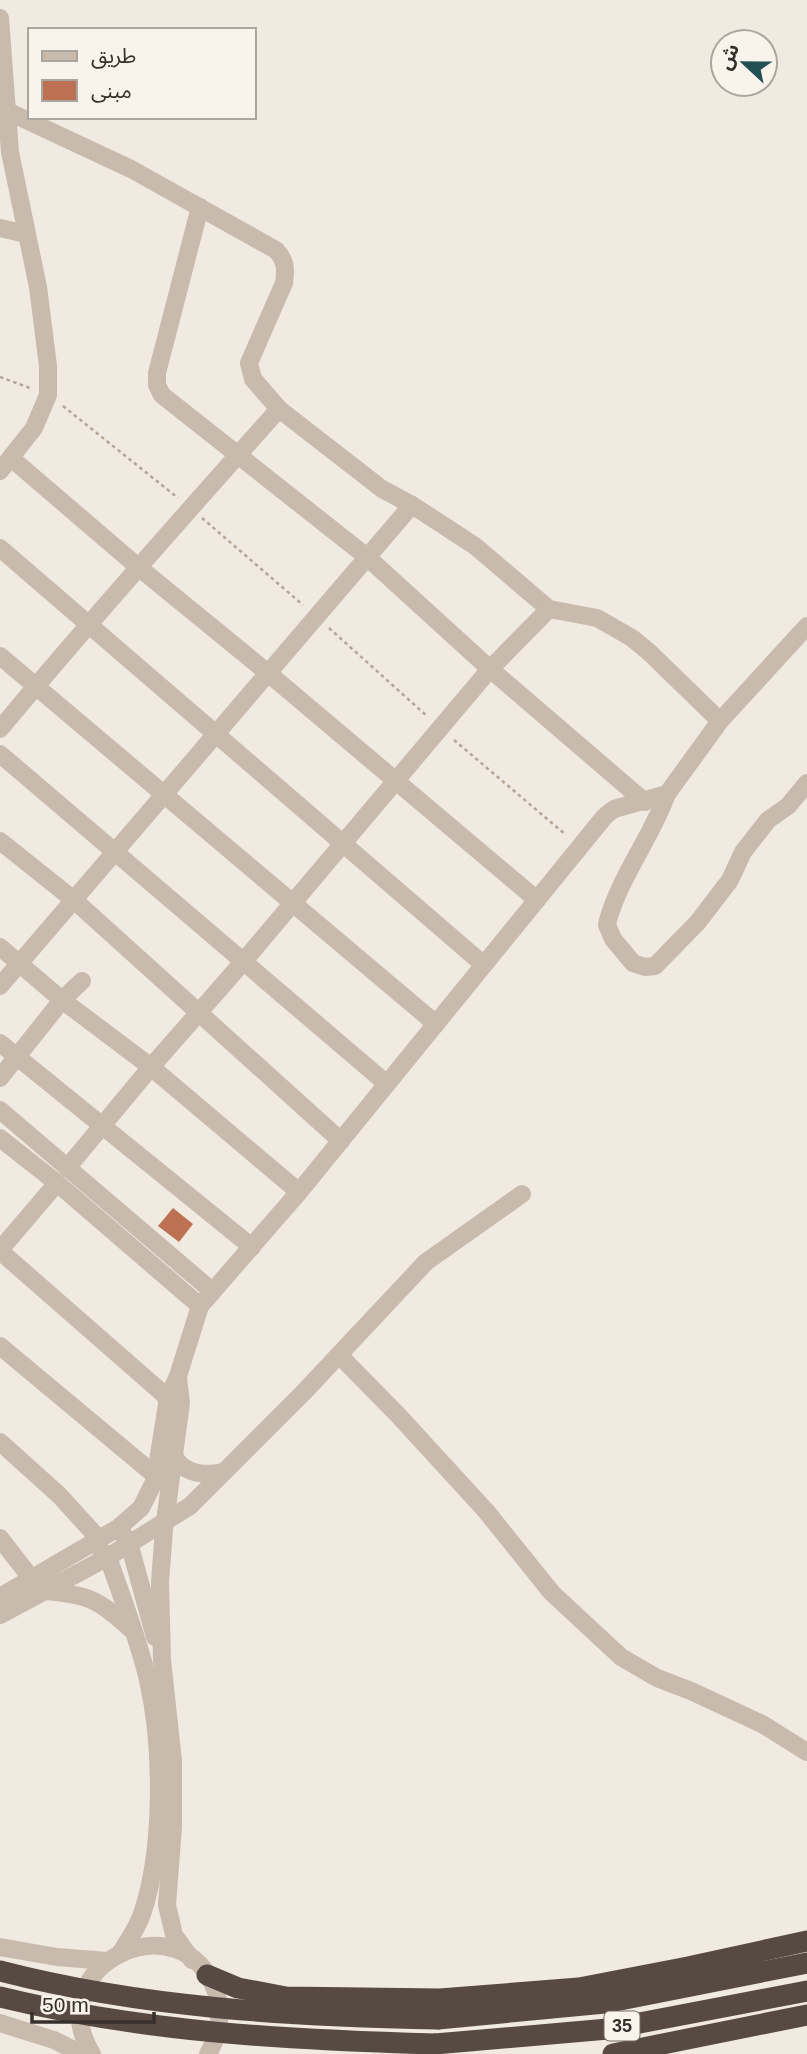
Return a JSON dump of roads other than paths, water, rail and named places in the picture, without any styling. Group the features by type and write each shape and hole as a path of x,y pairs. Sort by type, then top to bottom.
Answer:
{"highway":[{"path":"207,1975 238,1988 286,1997 440,1999 579,1988 688,1968 807,1941"},
{"name":"35","path":"0,1971 43,1982 205,2006 371,2018 438,2019 605,2003 807,1963"},
{"name":"35","path":"0,1997 40,2007 196,2031 435,2044 608,2029 807,1991"},
{"path":"613,2054 807,2015"}],"street":[{"path":"0,18 10,152 38,287 44,329 48,395 39,419 6,464 268,673 537,900"},
{"path":"7,111 131,169 265,242 284,259 286,270 284,283 249,363 253,379 279,409 368,479 475,546 549,609 597,618 632,638 720,721"},
{"path":"200,207 157,373 157,385 162,395 367,557 645,802"},
{"path":"0,228 26,233"},
{"path":"0,729 137,566 192,509 279,409"},
{"path":"0,986 412,505"},
{"path":"0,548 484,965"},
{"path":"68,1168 491,669 549,609"},
{"path":"807,626 720,721 667,794 654,826 620,887 608,920 607,925 613,939 633,963 645,967 655,966 698,922 730,880 743,852 768,820 788,806 807,783"},
{"path":"0,656 436,1024"},
{"path":"0,754 387,1084"},
{"path":"0,1597 108,1557 124,1535 130,1519 144,1504 156,1476 168,1398 178,1376 200,1307 299,1192 610,811 667,794"},
{"path":"0,841 74,900 341,1140"},
{"path":"0,947 62,1000 151,1067 299,1192"},
{"path":"0,1078 62,1000 82,981"},
{"path":"0,1043 252,1247"},
{"path":"0,1110 212,1291"},
{"path":"0,1138 57,1183 200,1307"},
{"path":"57,1183 0,1250 168,1398"},
{"path":"0,1615 97,1541 165,1522 190,1506 340,1355 426,1262 522,1194"},
{"path":"0,1346 156,1476"},
{"path":"340,1355 486,1511 552,1593 621,1657 657,1678 762,1724 807,1752"},
{"path":"178,1376 181,1403 160,1581 162,1660 172,1746 173,1790 167,1905 174,1935 207,1975 216,1995 219,2017 215,2039 208,2054"},
{"path":"0,1443 59,1495 108,1557 134,1632 147,1678 156,1726 158,1790 148,1893 137,1927 114,1956 92,1976 82,2001 82,2028 92,2054"},
{"path":"174,1456 180,1466 189,1471 206,1474 223,1472"},
{"path":"124,1535 162,1660"},
{"path":"0,1538 37,1585 96,1600 134,1632"},
{"path":"0,1947 57,1957 114,1956 136,1947 158,1946 192,1960"},
{"path":"0,2024 54,2040 82,2054"}]}
